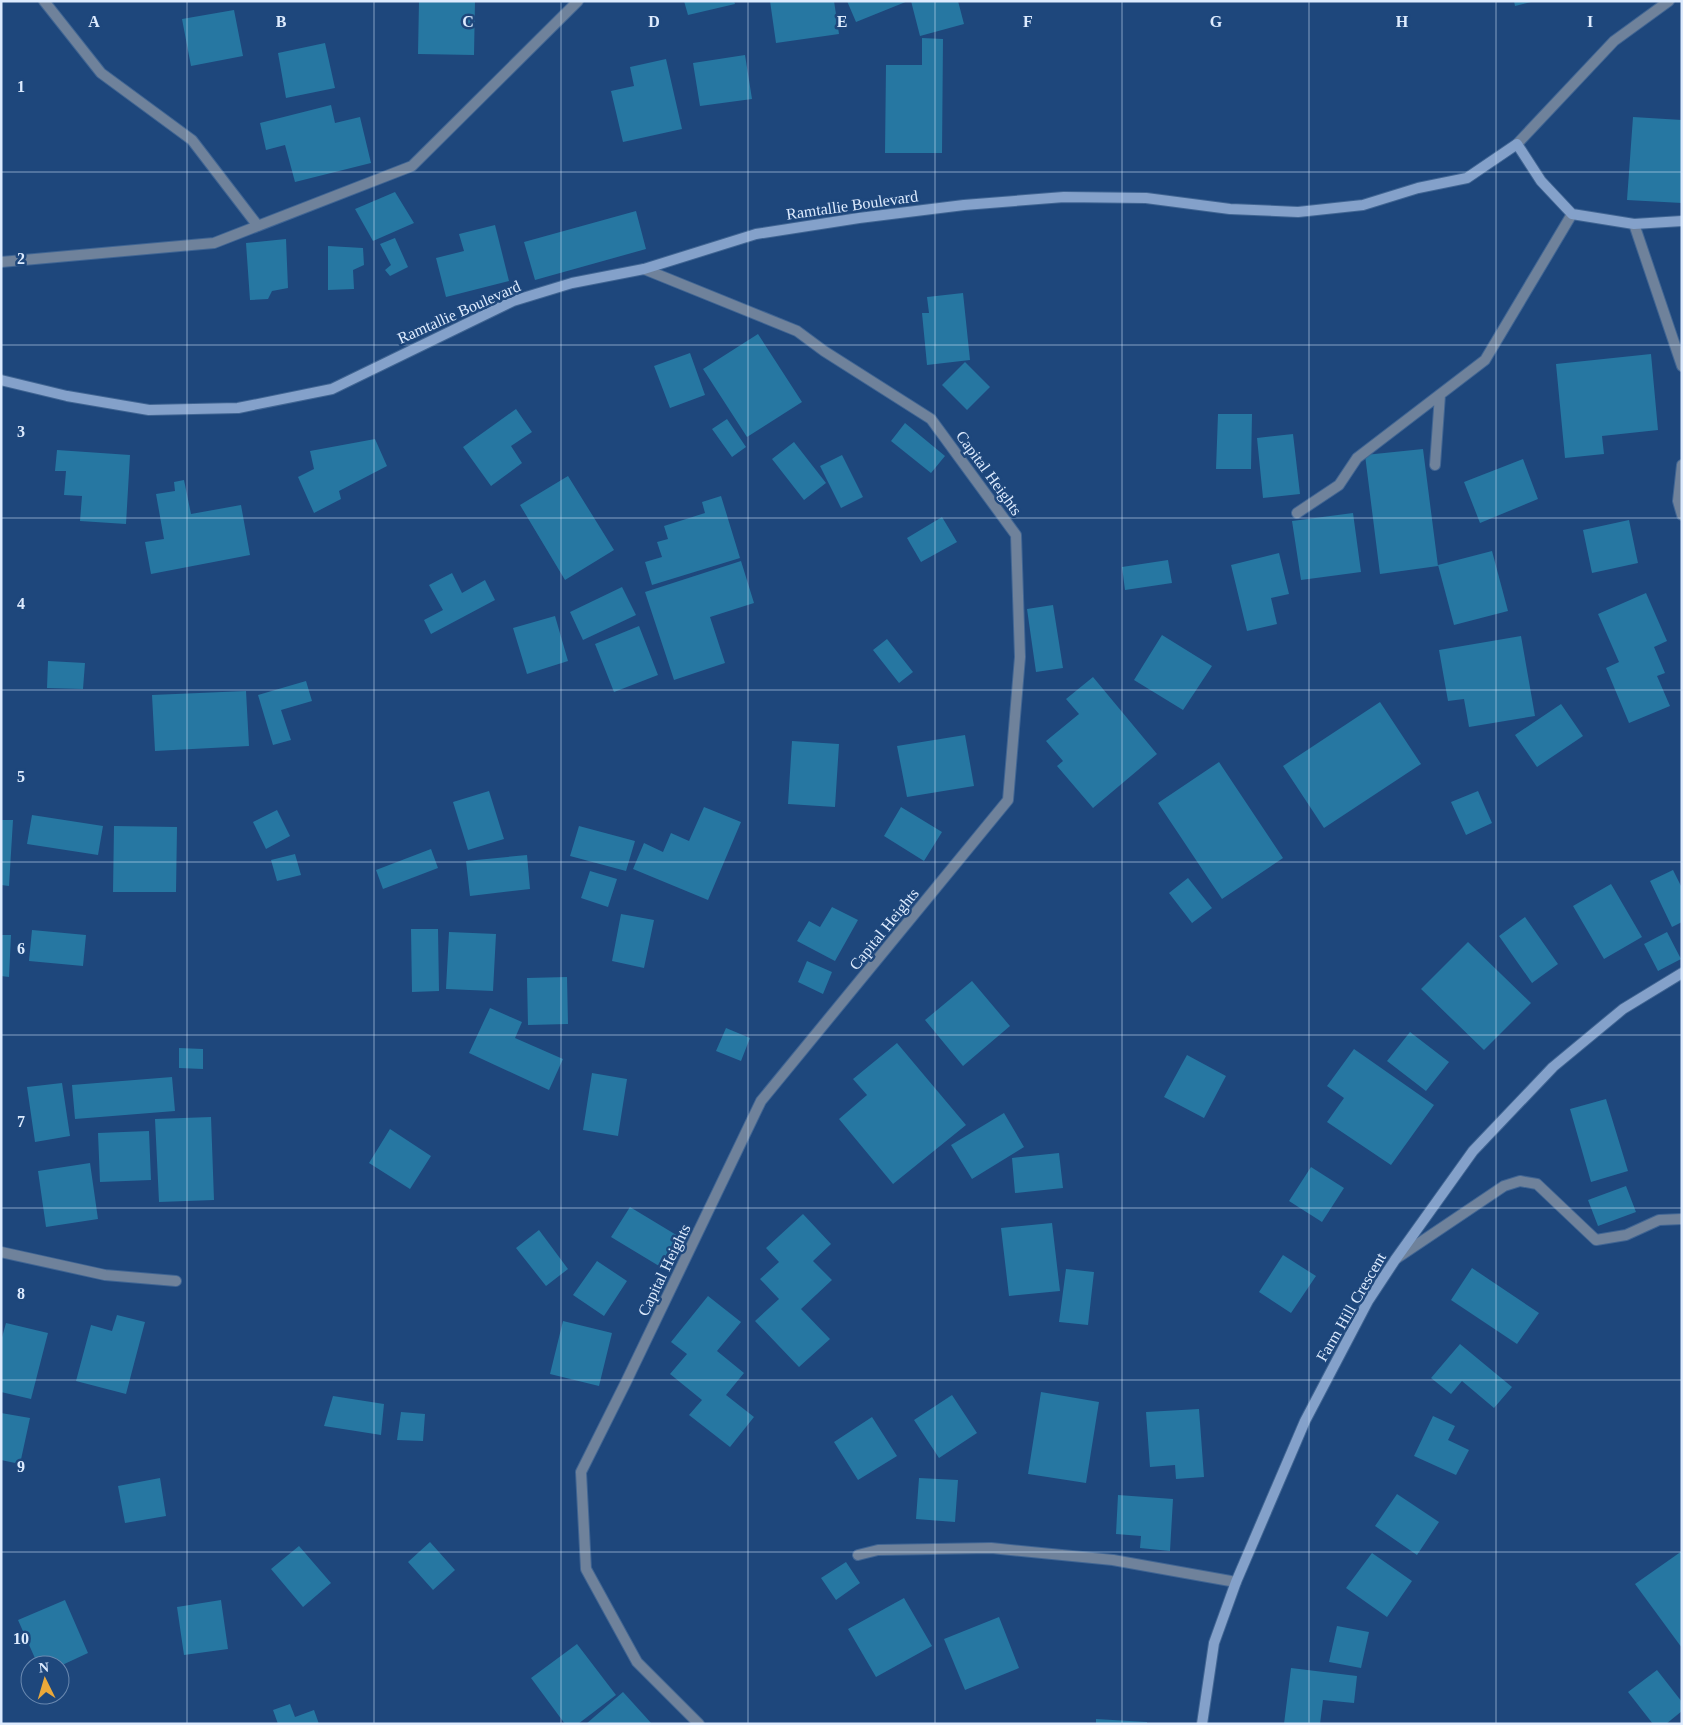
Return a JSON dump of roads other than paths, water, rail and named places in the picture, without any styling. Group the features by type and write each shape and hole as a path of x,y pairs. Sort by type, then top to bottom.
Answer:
{"street":[{"path":"44,1 101,74 192,140 258,226"},
{"path":"1,262 214,243 412,166 578,1"},
{"name":"Ramtallie Boulevard","path":"1,380 67,396 149,410 238,408 332,388 513,301 572,283 644,268 756,234 859,218 964,205 1064,197 1146,198 1230,209 1298,212 1363,205 1418,188 1467,178 1517,144 1614,41 1669,1"},
{"path":"1517,144 1541,182 1572,214 1634,224 1682,221"},
{"path":"1297,513 1339,485 1357,458 1485,360 1572,214"},
{"path":"1634,224 1682,366"},
{"name":"Capital Heights","path":"644,268 797,331 824,351 931,418 1016,535 1020,657 1008,800 761,1101 581,1472 586,1569 637,1662 699,1724"},
{"path":"1435,465 1440,395"},
{"path":"1682,465 1678,501 1682,515"},
{"name":"Farm Hill Crescent","path":"1202,1724 1214,1643 1236,1582 1304,1421 1368,1301 1472,1151 1552,1067 1623,1009 1682,973"},
{"path":"1395,1260 1504,1186 1520,1181 1536,1184 1596,1240 1626,1235 1659,1220 1682,1218"},
{"path":"1,1252 105,1275 176,1281"},
{"path":"858,1555 878,1550 991,1548 1113,1560 1236,1582"}]}
